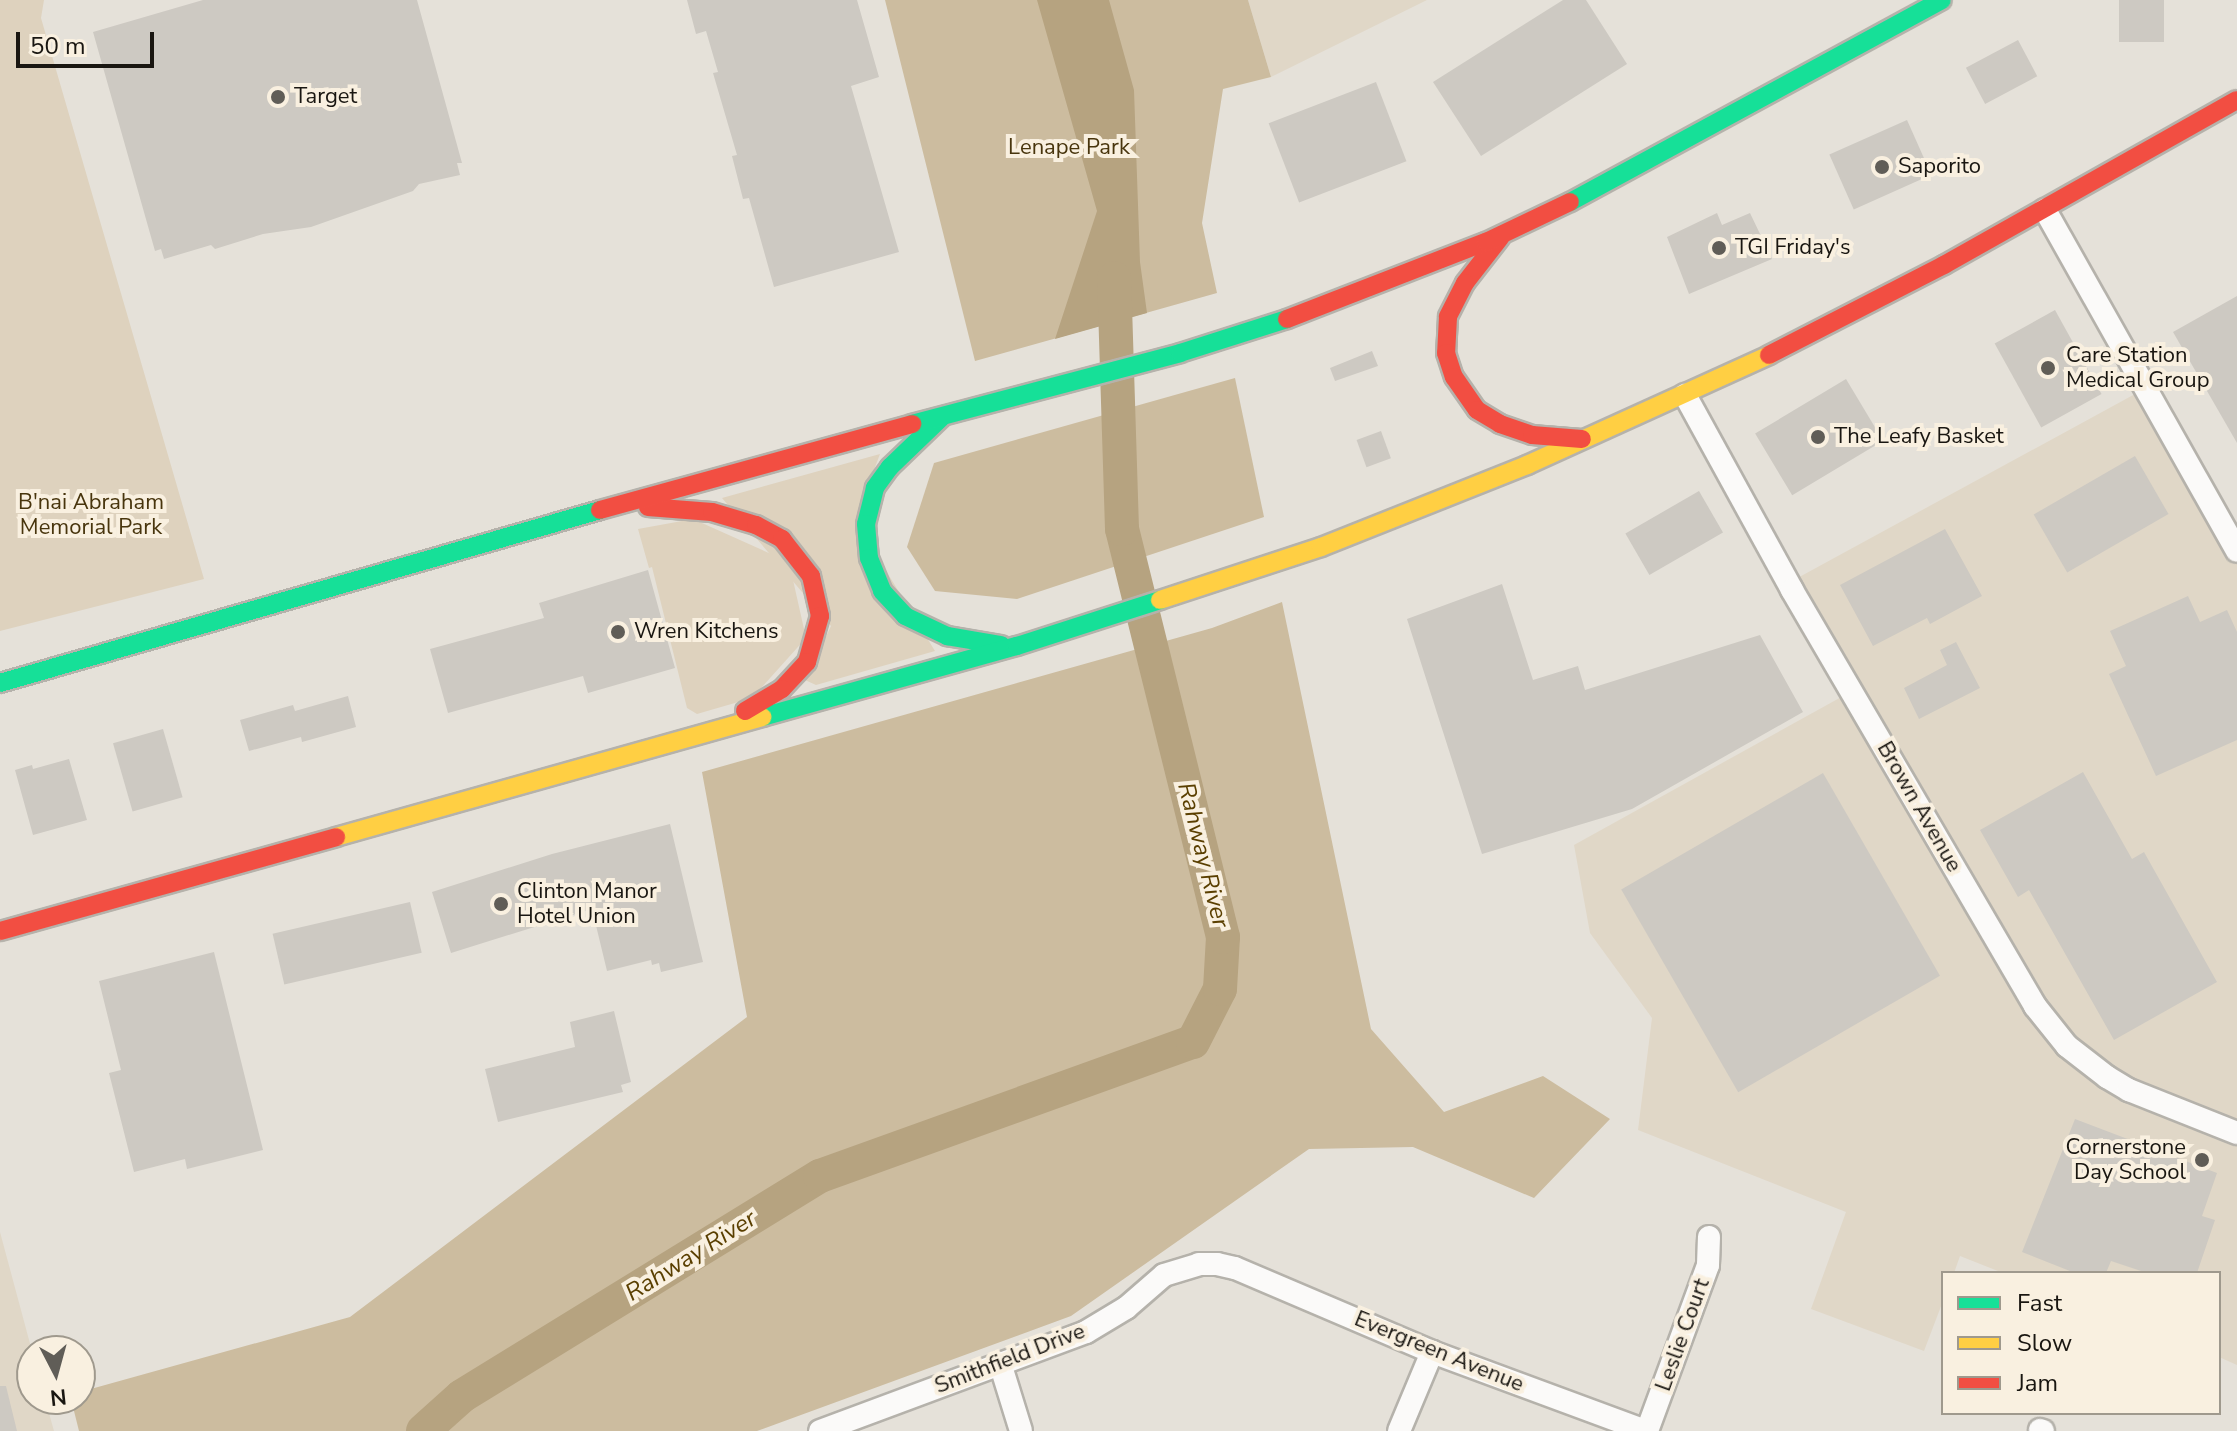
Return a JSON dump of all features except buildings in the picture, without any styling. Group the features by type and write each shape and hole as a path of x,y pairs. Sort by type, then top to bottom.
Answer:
{"highway":[{"path":"0,683 620,505 1136,364 1324,308 1502,235 1638,167 1942,0"},
{"path":"0,931 1017,646 1179,595 1367,530 1588,439 1900,289 2237,100"},
{"path":"1502,235 1465,283 1448,317 1446,353 1454,377 1477,410 1500,424 1549,438 1588,439"},
{"path":"944,415 890,467 875,488 866,524 872,569 889,601 917,623 962,640 1017,646"},
{"path":"620,505 712,512 756,525 794,550 816,589 819,628 807,662 770,698 707,733"}],"street":[{"path":"2045,210 2237,551"},
{"name":"Brown Avenue","path":"1685,395 1799,602 2050,1027 2086,1062 2118,1084 2237,1133"},
{"name":"Leslie Court","path":"1646,1431 1708,1265 1709,1237"},
{"name":"Smithfield Drive","path":"820,1431 1086,1332 1126,1308 1164,1275 1181,1268 1199,1264 1235,1268"},
{"name":"Evergreen Avenue","path":"1235,1268 1432,1352 1646,1431"},
{"path":"1399,1431 1432,1352"},
{"path":"1000,1363 1021,1431"}],"shaded area":[{"path":"1037,0 1109,0 1134,90 1140,262 1147,313 1055,339 1097,211"},
{"path":"1248,0 1427,0 1271,77"},
{"path":"2146,388 2228,533 2237,528 2237,1365 2221,1358 2221,1271 1998,1271 1960,1256 1955,1271 1941,1271 1941,1306 1924,1351 1811,1309 1846,1212 1638,1130 1652,1018 1590,933 1574,845 1854,690 1792,581"},
{"path":"0,1232 28,1335 16,1335 16,1415 50,1415 54,1431 0,1431"}],"green space":[{"name":"B'nai Abraham Memorial Park","path":"0,0 44,0 41,18 204,579 0,631"},
{"name":"Lenape Park","path":"885,0 1248,0 1271,77 1223,89 1202,223 1217,293 975,361"},
{"path":"1235,378 1264,517 1017,599 935,591 907,547 934,463"},
{"path":"880,454 855,520 935,651 816,685 805,680 831,626 722,498"},
{"path":"693,519 789,562 806,638 752,698 697,714 687,708 652,567 649,568 638,529"},
{"path":"1282,602 1371,1029 1444,1112 1543,1076 1610,1119 1534,1198 1413,1147 1309,1149 1071,1316 757,1431 79,1431 75,1415 96,1415 96,1388 350,1317 747,1017 702,772 1212,628"}],"waterway":[{"name":"Rahway River","path":"423,1431 462,1396 820,1176 1193,1042 1220,989 1223,937 1122,529 1114,278"}],"traffic: fast":[{"path":"1570,202 1942,0"},
{"path":"912,424 1180,353 1287,319"},
{"path":"941,418 890,467 875,488 866,524 869,558 882,591 905,616 947,636 1001,645"},
{"path":"0,683 600,510"},
{"path":"762,717 1017,646 1160,600"}],"traffic: slow":[{"path":"1160,600 1321,547 1527,465 1769,355"},
{"path":"336,837 762,717"}],"traffic: jam":[{"path":"1769,355 1944,265 2237,100"},
{"path":"1287,319 1486,242 1570,202"},
{"path":"1500,238 1465,283 1448,317 1446,353 1454,377 1477,410 1500,424 1532,435 1582,439"},
{"path":"600,510 912,424"},
{"path":"648,507 712,512 756,525 782,539 811,576 820,616 807,662 782,689 745,711"},
{"path":"0,931 336,837"}],"place":[{"name":"Target","path":"278,97"},
{"name":"Saporito","path":"1882,167"},
{"name":"TGI Friday's","path":"1719,248"},
{"name":"Care Station Medical Group","path":"2048,368"},
{"name":"The Leafy Basket","path":"1818,437"},
{"name":"Wren Kitchens","path":"618,632"},
{"name":"Clinton Manor Hotel Union","path":"501,904"},
{"name":"Cornerstone Day School","path":"2202,1160"}]}
